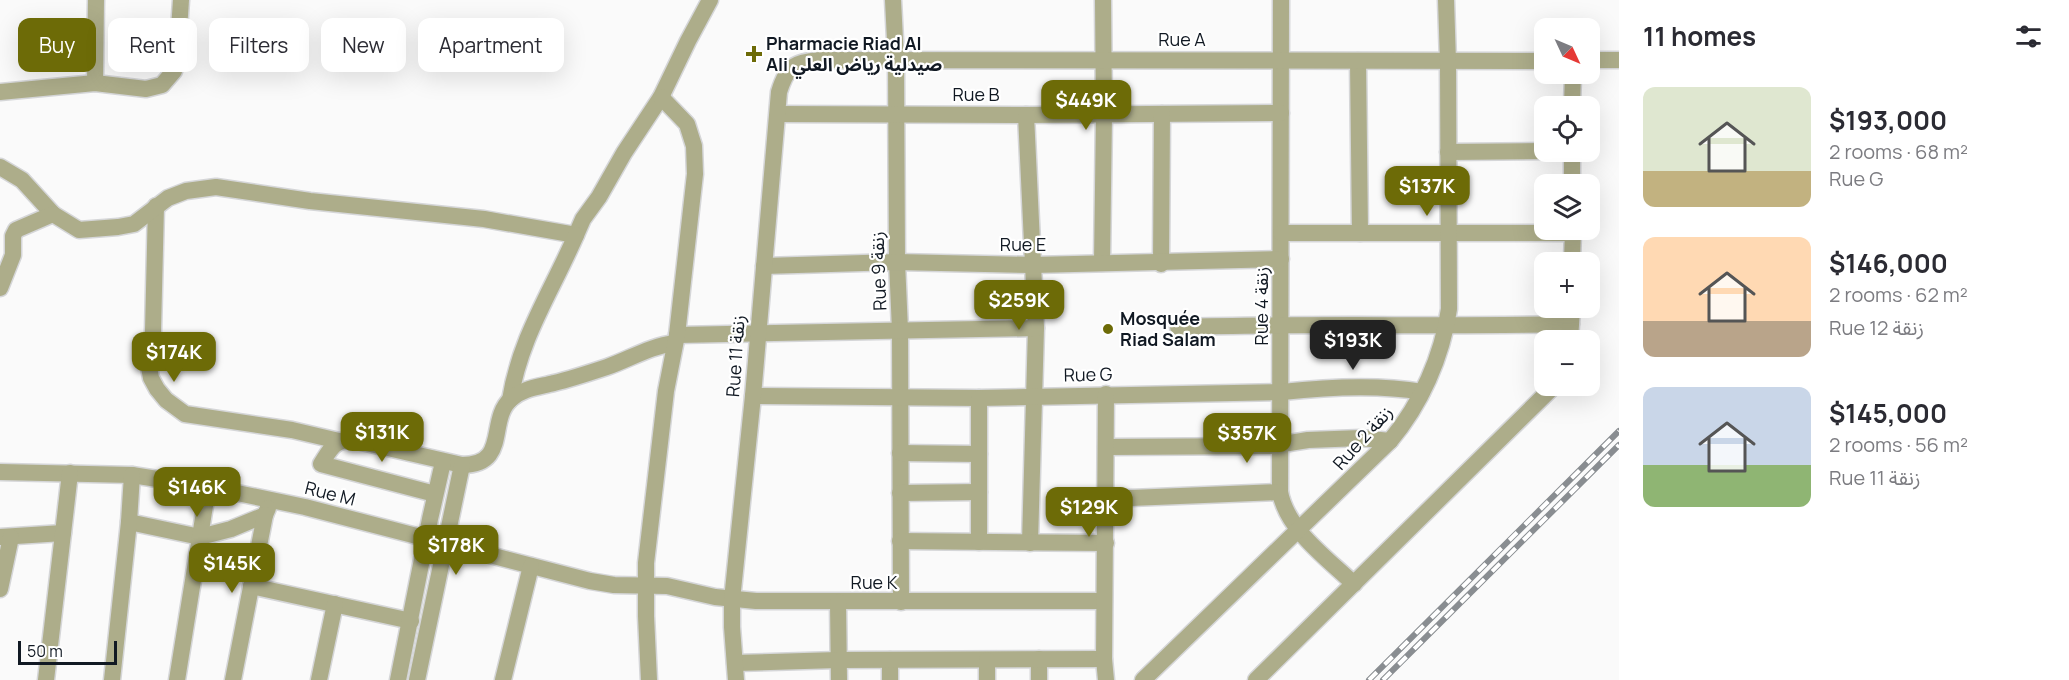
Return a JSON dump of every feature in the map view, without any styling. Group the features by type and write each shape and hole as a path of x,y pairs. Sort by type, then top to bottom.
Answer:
{"street":[{"path":"95,83 96,0"},
{"path":"0,92 95,83 146,89 162,86 174,71 177,60 181,0"},
{"path":"510,400 514,373 537,315 576,235 624,153 661,97 687,41 710,0"},
{"name":"Rue 9 زنقة","path":"892,0 896,60 901,602"},
{"path":"1102,0 1104,114 1102,263"},
{"name":"Rue 4 زنقة","path":"1281,0 1281,492 1287,514 1299,531 1354,584"},
{"name":"Rue 2 زنقة","path":"1143,680 1390,441 1411,413 1435,363 1449,309 1446,0"},
{"name":"Rue A","path":"820,60 1534,61"},
{"name":"Rue 11 زنقة","path":"735,672 732,600 753,396 779,92 788,71 795,64 802,61 820,60"},
{"path":"1600,60 1619,60"},
{"path":"1358,61 1360,233"},
{"path":"649,680 646,563 666,391 676,339 692,208 694,146 687,124 661,97"},
{"name":"Rue B","path":"778,114 1281,113"},
{"path":"1161,264 1162,114"},
{"path":"1026,115 1036,328 1030,543"},
{"path":"1448,152 1534,151"},
{"path":"0,166 22,180 53,214 79,230 96,230 134,224 168,198 186,190 216,188 310,201 484,219 576,235"},
{"path":"156,206 150,367 151,378 157,388 174,406 185,414 292,430 462,465 478,464 487,457 495,444 505,406 524,390 608,367 676,339 757,334 1036,328"},
{"path":"0,288 13,255 13,236 16,230 53,214"},
{"path":"1281,233 1534,232"},
{"name":"Rue E","path":"764,266 897,262 1032,266 1281,259"},
{"path":"1178,327 1281,324 1446,326 1571,324"},
{"name":"Rue G","path":"753,396 979,398 1282,392 1309,388 1400,388 1422,392"},
{"path":"1106,680 1104,601 1107,394"},
{"path":"1256,680 1544,396"},
{"path":"979,398 979,542"},
{"path":"1106,447 1281,446 1298,442 1361,438 1390,441"},
{"path":"346,441 329,450 321,464 435,494"},
{"path":"900,453 979,454"},
{"path":"398,680 443,462"},
{"path":"417,680 462,465"},
{"name":"Rue M","path":"0,472 132,475 208,487 267,508 305,507 590,581 614,585 646,586"},
{"path":"46,680 70,473"},
{"path":"112,680 132,475"},
{"path":"177,680 208,487"},
{"path":"900,493 979,492"},
{"path":"1106,499 1281,492"},
{"path":"129,522 200,537 231,529 267,508"},
{"path":"233,680 267,508"},
{"path":"0,589 5,537 63,533"},
{"path":"900,541 1106,543"},
{"path":"503,680 531,566"},
{"path":"251,586 411,621"},
{"name":"Rue K","path":"646,586 667,586 732,600 838,603 1104,601"},
{"path":"838,603 839,680"},
{"path":"319,680 335,604"},
{"path":"1039,659 1039,680"},
{"path":"735,672 838,660 1104,659"},
{"path":"890,660 890,680"},
{"path":"987,660 987,680"}],"railway":[{"path":"1369,680 1619,431"},
{"path":"1383,680 1619,445"}],"place":[{"name":"Pharmacie Riad Al Ali صيدلية رياض العلي","path":"754,54"},
{"name":"Mosquée Riad Salam","path":"1108,329"}]}
